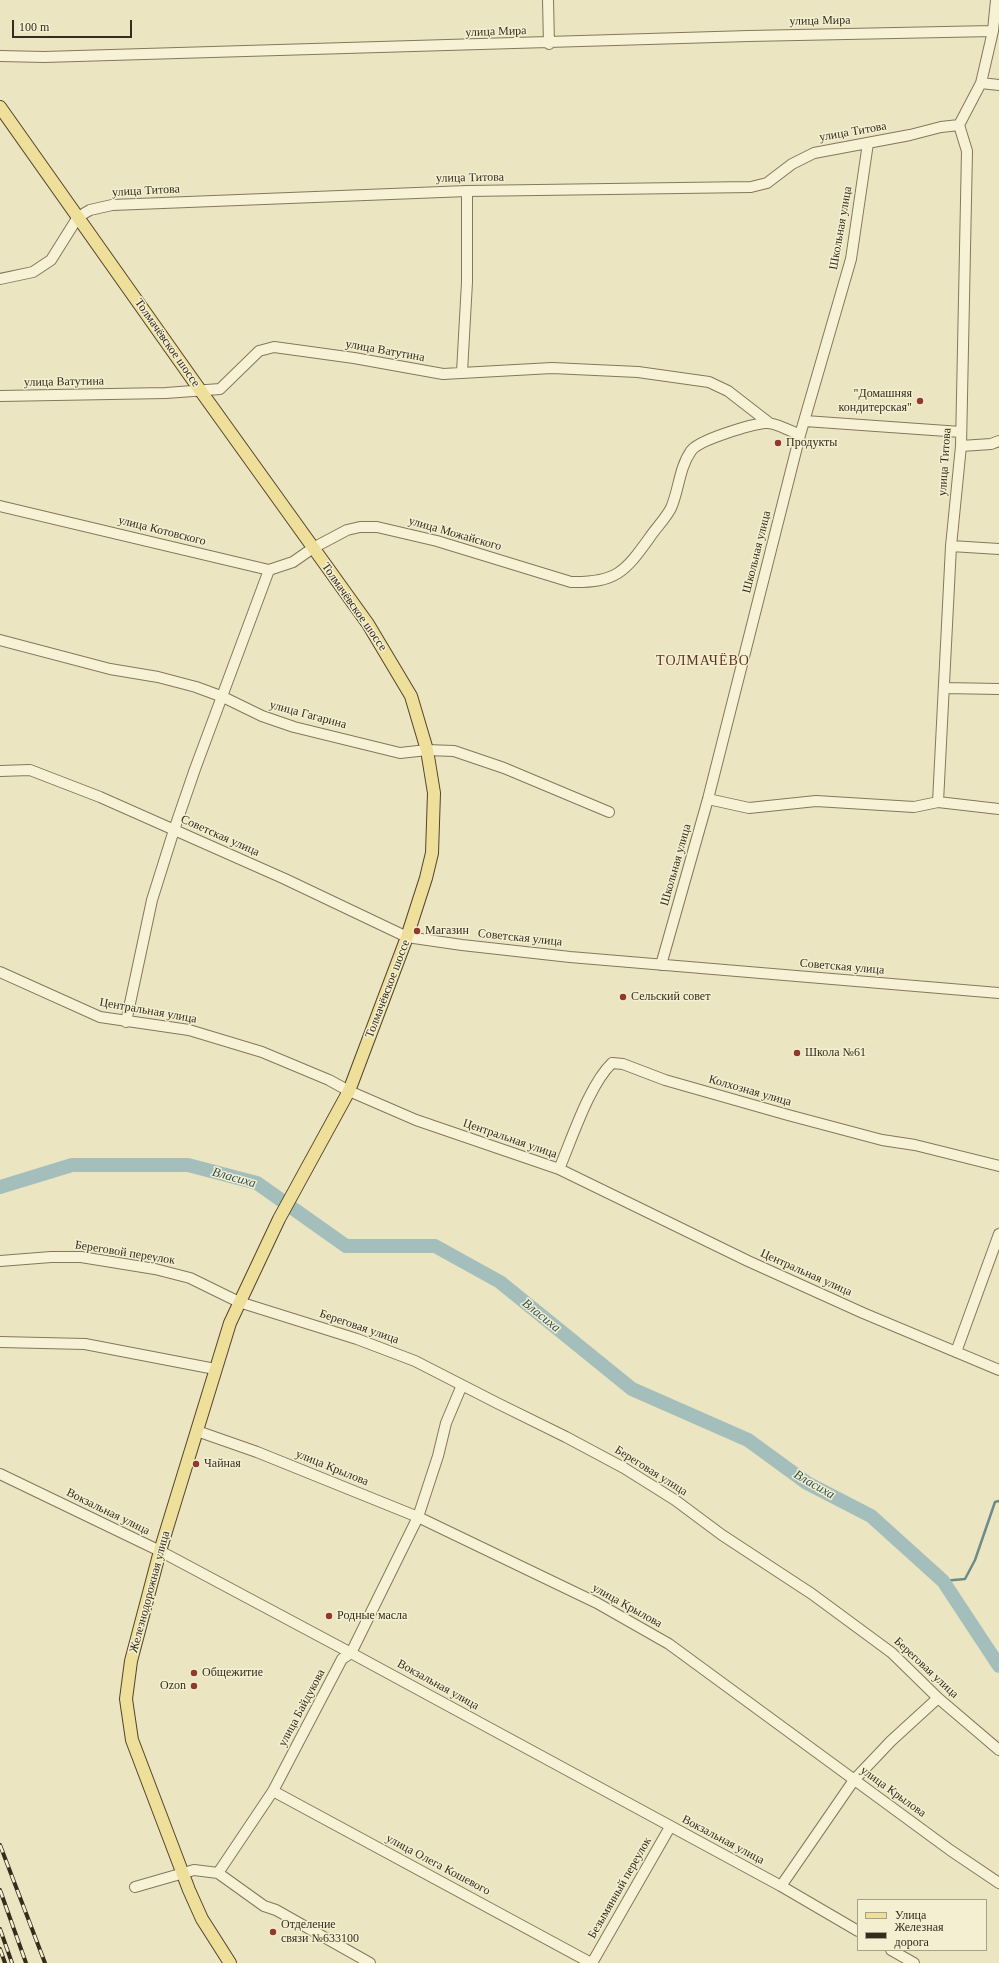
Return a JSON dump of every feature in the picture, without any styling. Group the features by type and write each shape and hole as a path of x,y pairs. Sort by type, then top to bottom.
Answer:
{"main road":[{"name":"Толмачёвское шоссе","path":"0,107 368,624 411,696 427,750 434,793 432,853 426,878 407,937 350,1091 302,1174 279,1219"},
{"name":"Железнодорожная улица","path":"230,1963 202,1919 182,1872 132,1740 126,1699 131,1661 160,1551 215,1368 230,1323 239,1302 279,1219"}],"street":[{"path":"548,0 548,44"},
{"path":"959,125 981,83 993,31 996,0"},
{"name":"улица Мира","path":"0,56 44,57 548,44 749,36 993,31"},
{"path":"981,83 999,86"},
{"name":"улица Титова","path":"78,217 90,210 112,205 467,191 751,187 767,184 792,164 814,152 868,143 941,127 959,125 966,151 961,446 951,546 938,802"},
{"name":"Школьная улица","path":"660,965 708,799 800,435 851,259 868,143"},
{"path":"462,372 467,282 467,191"},
{"path":"0,279 33,272 51,260 78,217"},
{"name":"улица Ватутина","path":"0,396 166,393 220,389 259,351 274,347 354,358 443,374 552,368 638,372 709,382 728,391 768,422 800,435"},
{"path":"805,421 961,432"},
{"name":"улица Можайского","path":"313,548 347,530 360,527 377,528 437,541 571,582 593,583 610,578 624,571 640,551 671,508 685,461 691,449 702,442 723,434 768,422"},
{"path":"961,446 990,444 999,441"},
{"name":"улица Котовского","path":"0,506 269,570"},
{"path":"951,546 999,549"},
{"path":"126,1022 152,900 174,830 195,768 223,697 269,570 293,562 313,548"},
{"name":"улица Гагарина","path":"0,640 110,669 158,677 196,686 262,716 294,727 400,753 427,750 454,751 490,763 608,812"},
{"path":"944,688 999,689"},
{"name":"Советская улица","path":"0,771 30,770 100,797 285,879 407,937 462,945 660,965 999,993"},
{"path":"708,799 749,808 816,802 914,807 938,802 999,809"},
{"name":"Центральная улица","path":"0,972 100,1017 126,1022 190,1030 262,1052 329,1080 350,1091 416,1120 559,1169 748,1261 863,1313 999,1370"},
{"name":"Колхозная улица","path":"559,1169 586,1106 603,1072 612,1063 622,1064 664,1080 788,1115 882,1140 915,1145 999,1166"},
{"path":"956,1352 999,1234"},
{"name":"Береговой переулок","path":"0,1261 51,1257 81,1257 155,1269 190,1278 239,1302"},
{"name":"Береговая улица","path":"239,1302 357,1339 415,1361 624,1468 675,1500 722,1535 812,1594 892,1653 938,1698 999,1750"},
{"path":"0,1342 85,1344 215,1368"},
{"name":"улица Байдукова","path":"218,1873 273,1791 342,1659 351,1652 418,1517 438,1456 446,1423 462,1385"},
{"name":"улица Крылова","path":"197,1431 257,1452 418,1517 597,1603 669,1644 950,1850 999,1883"},
{"name":"Вокзальная улица","path":"0,1474 160,1551 351,1652 670,1827 781,1886 857,1930"},
{"path":"781,1886 854,1780 891,1741 938,1698"},
{"name":"улица Олега Кошевого","path":"273,1791 591,1963"},
{"name":"Безымянный переулок","path":"591,1963 670,1827"},
{"path":"136,1888 182,1872 194,1870 218,1873 264,1906 276,1910 370,1963"},
{"path":"893,1951 914,1963"}],"waterway":[{"name":"Власиха","path":"0,1187 72,1165 188,1165 257,1183 346,1246 435,1246 500,1282 632,1389 748,1440 807,1483 871,1516 943,1581 999,1666"},
{"path":"943,1581 965,1579 975,1560 995,1502 999,1501"}],"railway":[{"path":"0,1845 45,1963"},
{"path":"0,1890 26,1963"},
{"path":"0,1929 12,1963"},
{"path":"0,1949 5,1963"}],"place":[{"name":"\"Домашняя кондитерская\"","path":"920,401"},
{"name":"Продукты","path":"778,443"},
{"name":"Магазин","path":"417,931"},
{"name":"Сельский совет","path":"623,997"},
{"name":"Школа №61","path":"797,1053"},
{"name":"Чайная","path":"196,1464"},
{"name":"Родные масла","path":"329,1616"},
{"name":"Общежитие","path":"194,1673"},
{"name":"Ozon","path":"194,1686"},
{"name":"Отделение связи №633100","path":"273,1932"}],"district":[{"name":"ТОЛМАЧЁВО","path":"703,661"}]}
